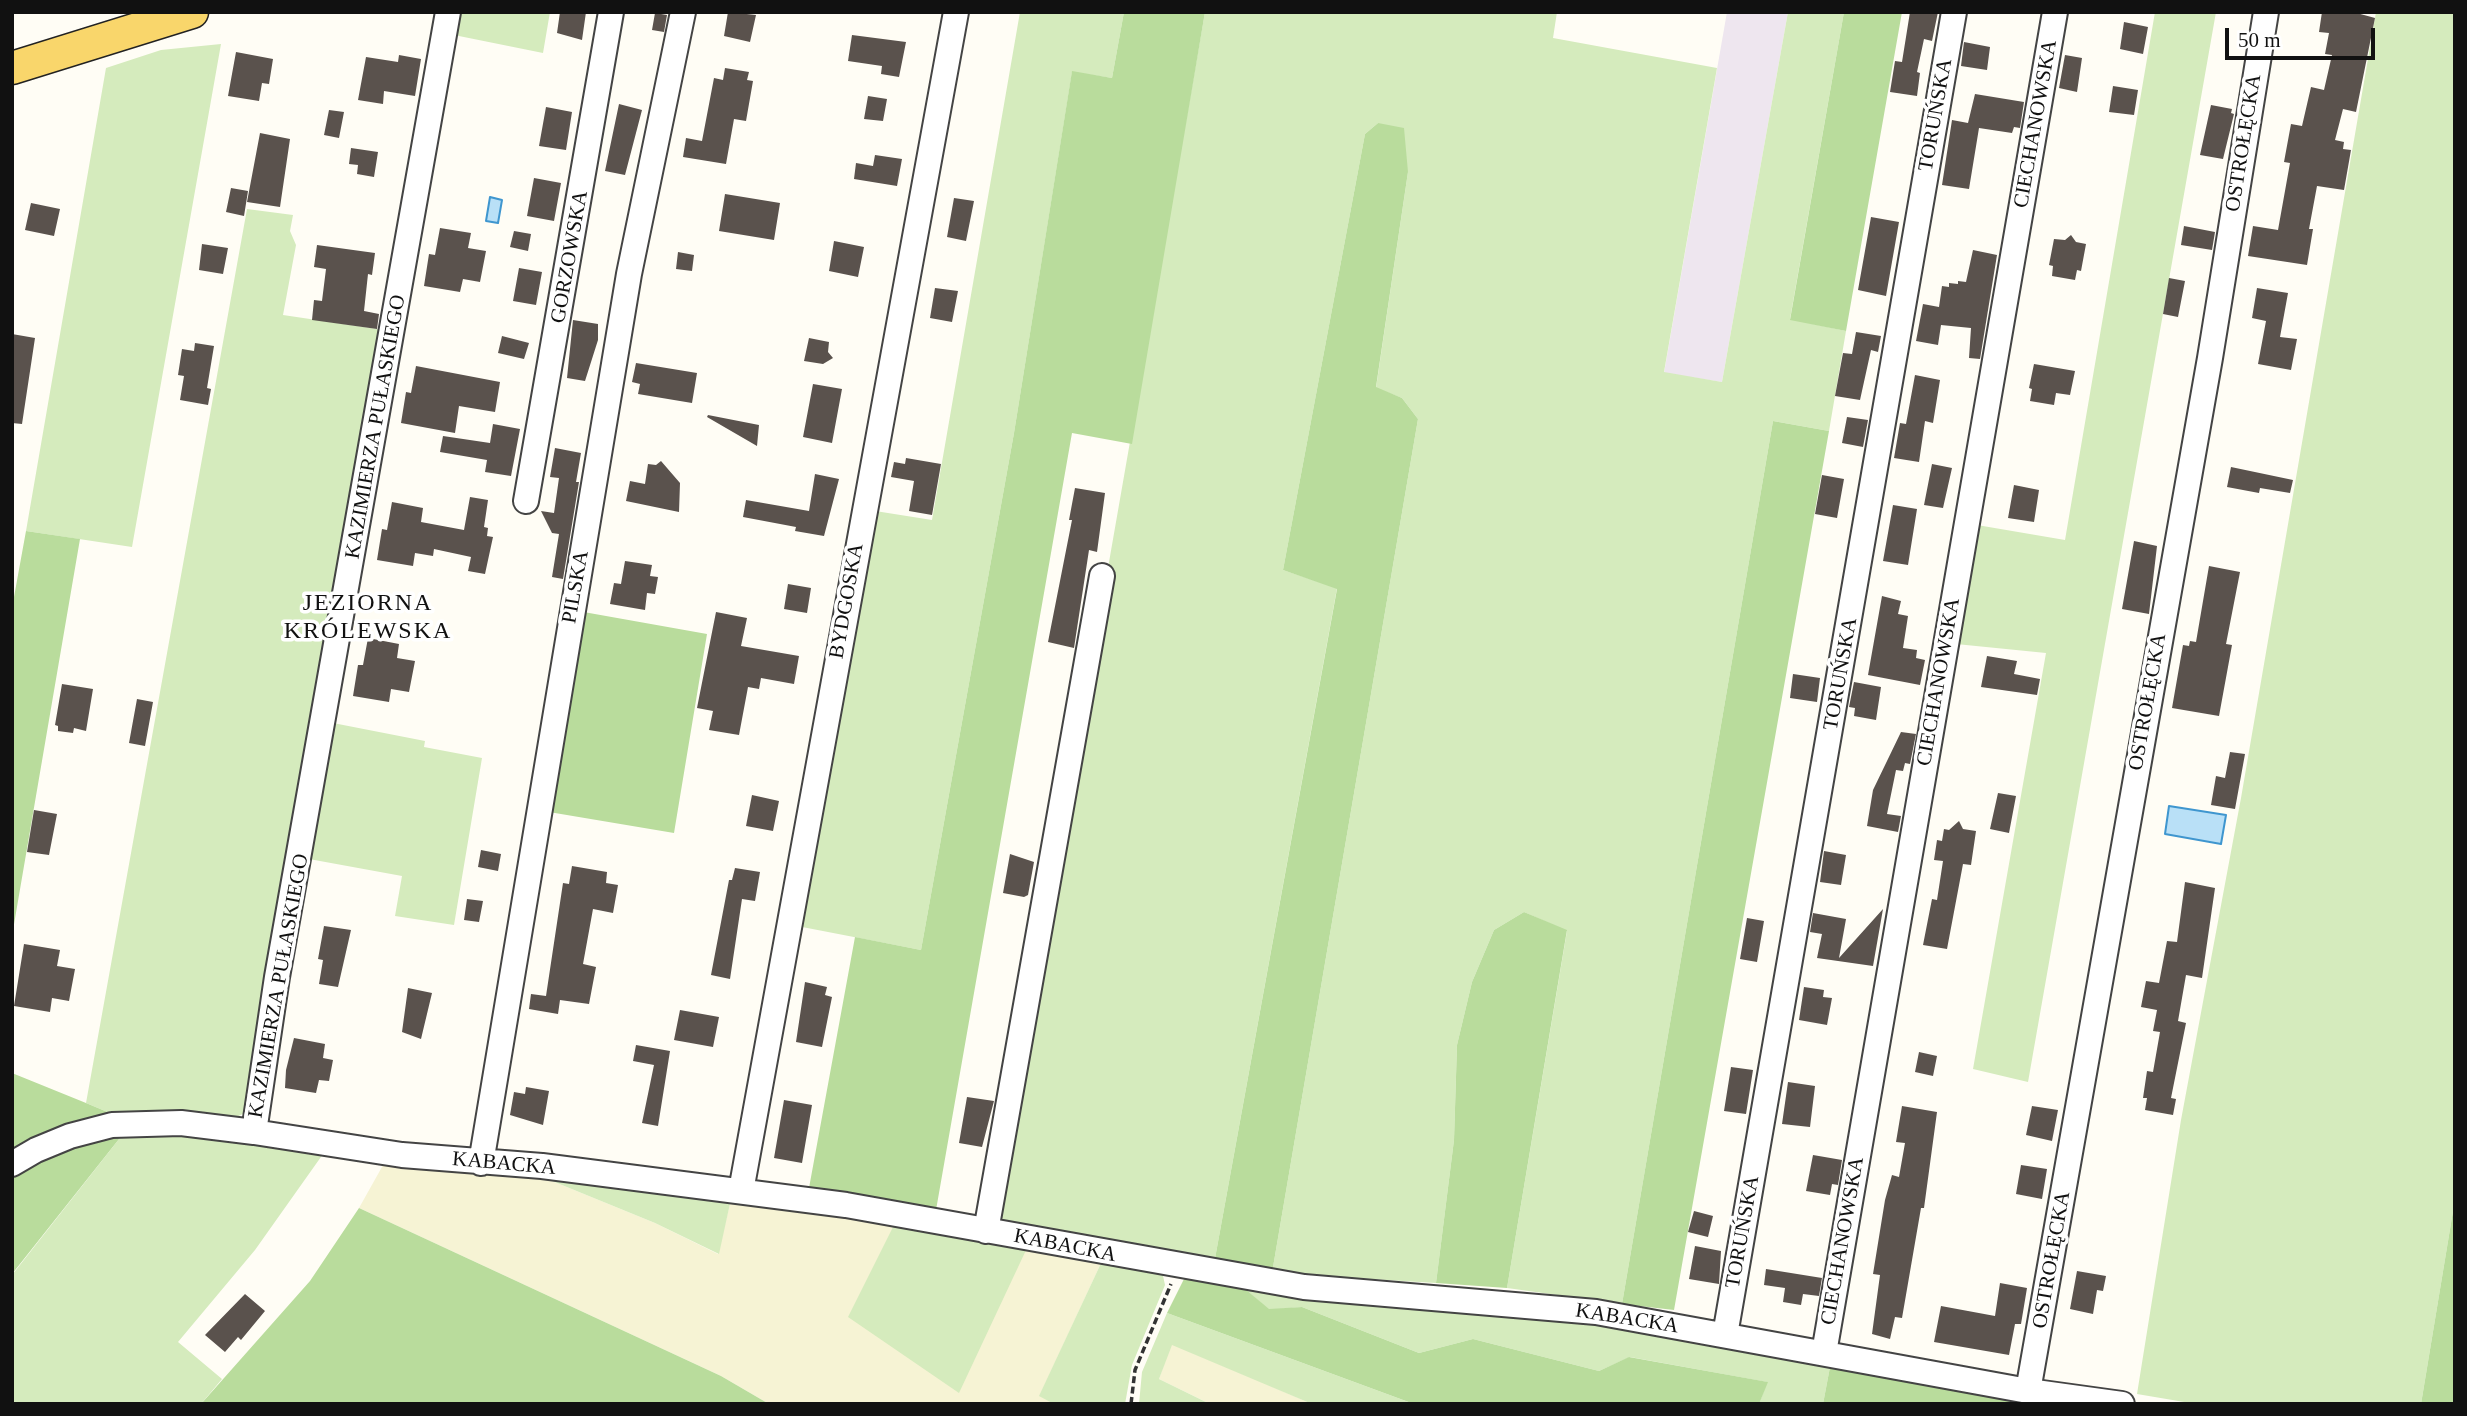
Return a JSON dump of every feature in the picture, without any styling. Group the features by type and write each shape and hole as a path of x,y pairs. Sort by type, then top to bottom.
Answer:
{"main road":[{"path":"12,68 192,12"}],"street":[{"name":"KAZIMIERZA PUŁASKIEGO","path":"254,1132 277,977 448,12"},
{"name":"GORZOWSKA","path":"526,500 611,12"},
{"name":"PILSKA","path":"481,1163 629,274 682,12"},
{"name":"BYDGOSKA","path":"741,1191 956,12"},
{"name":"TORUŃSKA","path":"1725,1335 1954,12"},
{"name":"CIECHANOWSKA","path":"1824,1353 2055,12"},
{"name":"OSTROŁĘCKA","path":"2028,1391 2208,371 2266,12"},
{"path":"986,1231 1102,576"},
{"name":"KABACKA","path":"12,1164 36,1150 70,1136 112,1125 181,1124 254,1132 481,1163 542,1167 846,1205 1178,1267 1304,1287 1596,1312 2028,1391 2122,1404"}],"path":[{"path":"1131,1404 1135,1370 1178,1267"}],"shaded area":[{"path":"1727,12 1788,12 1722,382 1664,373"},
{"path":"387,1158 535,1174 655,1223 718,1254 731,1199 853,1213 1102,1261 1040,1395 1054,1404 769,1404 721,1376 359,1208"},
{"path":"1171,1344 1312,1404 1210,1404 1159,1379"}],"green space":[{"path":"458,12 550,12 543,53 454,35"},
{"path":"1020,12 1124,12 1112,78 1072,72 1014,433 921,950 797,926 869,510 932,520"},
{"path":"1124,12 1205,12 1132,444 1072,433 936,1210 809,1188 855,937 921,950 1014,433 1072,71 1112,78"},
{"path":"1205,12 1557,12 1553,38 1717,68 1664,372 1722,382 1788,12 1844,12 1790,319 1846,331 1829,431 1773,421 1622,1304 1507,1288 1567,931 1524,912 1494,930 1472,982 1457,1045 1454,1140 1436,1283 1272,1273 1418,419 1402,398 1376,388 1408,172 1378,123 1365,134 1283,570 1337,588 1214,1264 994,1221"},
{"path":"1844,12 1902,12 1846,331 1790,320"},
{"path":"2155,12 2216,12 2028,1082 1973,1069 2046,653 1956,644 1977,525 2065,540"},
{"path":"2376,12 2455,12 2455,1199 2421,1404 2196,1404 2137,1394 2181,1120 2241,798"},
{"path":"221,44 132,547 26,531 106,68 161,50"},
{"path":"1378,123 1404,128 1408,172 1376,387 1402,398 1418,419 1272,1273 1214,1264 1337,589 1283,570 1365,134"},
{"path":"247,209 293,215 290,231 296,245 283,315 384,330 247,1112 232,1119 117,1116 86,1103"},
{"path":"1773,421 1829,431 1674,1310 1622,1304"},
{"path":"26,531 80,539 12,936 12,608"},
{"path":"578,611 707,634 674,833 549,812"},
{"path":"333,723 425,741 424,747 482,758 454,925 395,916 402,876 309,859"},
{"path":"1524,912 1567,930 1507,1288 1436,1283 1454,1140 1457,1045 1472,982 1494,930"},
{"path":"12,1073 86,1103 117,1116 12,1155"},
{"path":"127,1129 328,1147 255,1250 178,1342 222,1379 201,1404 12,1404 12,1275"},
{"path":"127,1129 12,1274 12,1176 41,1153"},
{"path":"535,1174 731,1199 719,1254 655,1223"},
{"path":"2455,1199 2455,1404 2421,1404"},
{"path":"359,1208 721,1376 769,1404 201,1404 310,1281"},
{"path":"896,1221 1027,1248 959,1393 848,1317"},
{"path":"1102,1261 1162,1271 1165,1285 1132,1365 1125,1404 1054,1404 1039,1396"},
{"path":"1184,1279 1201,1279 1244,1288 1269,1309 1302,1307 1419,1353 1473,1339 1599,1371 1629,1357 1768,1382 1759,1404 1414,1404 1167,1313"},
{"path":"1244,1288 1595,1322 1830,1367 1823,1404 1759,1404 1767,1382 1630,1357 1599,1371 1473,1339 1419,1353 1302,1307 1269,1310"},
{"path":"1167,1313 1414,1404 1312,1404 1172,1345 1159,1379 1210,1404 1139,1404 1142,1372"},
{"path":"1830,1367 2035,1404 1823,1404"}],"water":[{"path":"490,197 502,200 498,223 486,221"},
{"path":"2169,806 2226,815 2221,844 2165,834"}],"building":[{"path":"560,12 586,12 582,40 557,33"},
{"path":"728,12 756,15 750,42 724,36"},
{"path":"1910,12 1938,12 1932,41 1924,39 1917,72 1920,73 1917,96 1890,92 1895,61 1902,62"},
{"path":"2322,12 2353,12 2375,18 2356,112 2343,109 2335,140 2344,142 2343,149 2351,150 2344,190 2317,186 2309,229 2313,229 2307,265 2248,256 2253,226 2278,230 2290,163 2284,162 2291,124 2302,126 2311,87 2324,90 2332,55 2325,54 2329,33 2319,32"},
{"path":"655,13 667,15 664,32 652,30"},
{"path":"2124,22 2148,27 2143,54 2120,49"},
{"path":"852,35 906,42 899,77 881,74 882,66 848,61"},
{"path":"1964,42 1990,47 1987,70 1961,66"},
{"path":"236,52 273,59 269,84 262,83 259,101 228,96"},
{"path":"399,55 421,59 415,96 384,91 383,104 358,100 366,57 398,62"},
{"path":"2065,55 2082,58 2077,92 2059,88"},
{"path":"725,68 749,72 747,80 753,81 746,121 734,119 726,164 683,157 686,138 702,141 714,78 723,80"},
{"path":"2113,86 2138,90 2134,115 2109,112"},
{"path":"1975,94 2024,102 2020,128 2014,127 2012,133 1979,128 1969,189 1942,185 1952,120 1968,123"},
{"path":"868,96 887,99 883,121 864,119"},
{"path":"619,104 642,110 625,175 605,171"},
{"path":"2211,105 2232,109 2231,113 2234,114 2223,159 2200,155"},
{"path":"546,107 572,112 566,150 539,146"},
{"path":"329,110 344,112 339,138 324,135"},
{"path":"260,133 290,139 280,207 247,202"},
{"path":"351,148 378,152 374,177 357,174 358,165 349,164"},
{"path":"875,155 902,159 897,186 854,179 856,163 873,166"},
{"path":"534,178 561,183 554,221 527,216"},
{"path":"231,188 248,191 244,216 226,212"},
{"path":"725,194 780,203 774,240 719,231"},
{"path":"954,198 974,201 966,241 947,237"},
{"path":"31,203 60,209 54,236 25,230"},
{"path":"1871,217 1899,222 1886,296 1858,290"},
{"path":"2184,226 2215,232 2212,250 2181,245"},
{"path":"440,228 471,233 468,248 486,251 480,282 463,279 460,292 424,286 429,254 435,255"},
{"path":"514,231 531,234 528,251 510,247"},
{"path":"2071,235 2076,242 2086,244 2081,271 2077,270 2075,280 2052,276 2053,266 2049,265 2054,239 2065,240"},
{"path":"834,241 864,247 858,277 829,271"},
{"path":"202,244 228,248 223,274 199,270"},
{"path":"317,245 375,253 372,275 368,274 364,311 379,314 377,329 312,320 314,300 322,301 326,269 314,267"},
{"path":"1973,250 1997,255 1980,359 1969,358 1971,328 1941,325 1938,345 1916,341 1923,304 1939,307 1942,286 1949,287 1949,283 1958,284 1958,281 1966,282"},
{"path":"678,252 694,255 692,271 676,269"},
{"path":"519,268 542,272 536,305 513,301"},
{"path":"2169,278 2185,281 2178,317 2163,314"},
{"path":"935,288 958,291 952,322 930,318"},
{"path":"2257,288 2288,293 2280,337 2297,339 2291,370 2258,364 2266,321 2252,318"},
{"path":"573,320 598,324 598,340 585,381 567,378"},
{"path":"1856,332 1881,336 1878,352 1871,350 1860,400 1835,396 1843,353 1852,354"},
{"path":"12,334 35,338 22,424 12,423"},
{"path":"502,336 529,343 524,359 498,353"},
{"path":"809,338 829,342 828,352 833,358 823,364 804,361"},
{"path":"195,343 214,346 207,388 211,389 208,405 180,400 184,376 178,375 182,349 194,351"},
{"path":"636,363 697,373 692,403 638,394 640,384 632,382"},
{"path":"2034,364 2075,371 2070,395 2056,393 2054,405 2030,401 2032,389 2029,388"},
{"path":"416,366 500,382 495,412 459,406 455,433 401,423 406,392 411,393"},
{"path":"1915,375 1940,380 1933,423 1925,421 1919,462 1894,458 1900,423 1906,424"},
{"path":"813,384 842,389 832,443 803,437"},
{"path":"708,415 759,425 757,446 707,417"},
{"path":"1847,417 1868,420 1863,447 1842,443"},
{"path":"493,424 520,429 511,476 485,472 487,460 440,452 443,436 490,443"},
{"path":"555,448 581,453 576,482 579,482 563,579 552,577 559,534 552,533 541,511 554,513 559,478 550,477"},
{"path":"906,458 941,464 932,515 909,511 914,481 891,477 894,462 905,464"},
{"path":"661,461 680,483 679,512 626,501 630,481 645,484 648,464 656,465"},
{"path":"1932,464 1952,468 1943,508 1924,505"},
{"path":"2231,467 2293,480 2290,493 2260,488 2259,493 2227,487"},
{"path":"815,474 839,479 824,536 795,531 796,527 743,517 746,500 809,511"},
{"path":"1822,475 1844,479 1837,518 1815,514"},
{"path":"2014,485 2039,490 2034,522 2008,518"},
{"path":"1075,488 1105,493 1097,552 1089,550 1074,648 1048,642 1072,520 1069,520"},
{"path":"470,497 488,500 484,527 488,528 487,536 493,537 485,574 468,571 471,557 434,549 433,556 415,553 413,566 377,560 382,529 387,530 392,502 423,508 421,522 464,530"},
{"path":"1893,505 1917,509 1908,565 1883,561"},
{"path":"2134,541 2157,546 2149,614 2122,609"},
{"path":"625,561 652,565 650,576 658,577 655,594 647,593 645,610 610,604 614,583 621,584"},
{"path":"2209,566 2240,572 2226,644 2232,645 2219,716 2172,708 2183,645 2189,646 2190,641 2196,642"},
{"path":"788,584 811,588 807,613 784,609"},
{"path":"1882,596 1901,601 1898,614 1908,616 1903,648 1917,650 1916,658 1925,660 1920,685 1868,675"},
{"path":"716,612 747,618 741,646 799,656 794,684 761,678 759,689 748,687 739,735 709,730 713,711 697,708"},
{"path":"368,638 399,644 397,658 415,661 409,692 391,689 389,702 353,696 358,665 363,665"},
{"path":"1987,656 2017,661 2014,674 2040,679 2037,695 1981,687"},
{"path":"1793,674 1820,678 1817,702 1790,698"},
{"path":"1854,682 1881,687 1876,720 1854,716 1855,708 1849,707"},
{"path":"62,684 93,689 86,731 74,728 73,733 58,731 58,726 55,725"},
{"path":"137,699 153,702 145,746 129,743"},
{"path":"1901,732 1916,734 1910,764 1905,763 1903,771 1896,770 1887,814 1901,816 1898,832 1867,826 1873,790"},
{"path":"2230,752 2245,754 2235,809 2211,805 2216,776 2225,778"},
{"path":"1998,793 2016,796 2009,833 1990,829"},
{"path":"752,795 779,801 773,831 746,826"},
{"path":"34,810 57,814 49,855 27,852"},
{"path":"1959,821 1963,829 1976,831 1971,865 1963,864 1947,949 1923,945 1932,899 1937,900 1943,861 1934,860 1937,840 1942,841 1944,829 1949,830"},
{"path":"481,850 501,854 498,871 478,867"},
{"path":"1824,851 1846,855 1841,885 1820,882"},
{"path":"1010,854 1034,862 1028,895 1024,897 1003,893"},
{"path":"572,866 607,872 606,883 618,885 613,913 593,909 583,964 596,967 589,1004 560,1000 558,1014 529,1009 531,994 546,996 563,883 569,884"},
{"path":"735,868 760,872 755,901 742,899 730,979 711,975 729,880 732,880"},
{"path":"2185,882 2215,888 2202,978 2186,975 2178,1021 2186,1023 2171,1098 2176,1099 2173,1115 2145,1110 2147,1098 2143,1098 2147,1071 2153,1072 2160,1032 2153,1031 2157,1010 2141,1007 2146,981 2159,983 2167,941 2177,942"},
{"path":"467,899 483,901 479,922 464,920"},
{"path":"1883,909 1873,966 1817,958 1822,934 1810,932 1813,913 1846,919 1839,958"},
{"path":"1747,918 1764,921 1757,962 1740,959"},
{"path":"324,926 351,930 338,987 319,984 323,960 318,959"},
{"path":"24,944 60,950 57,966 75,969 69,1001 52,998 50,1012 14,1006"},
{"path":"805,982 827,987 825,995 832,997 822,1047 796,1042"},
{"path":"1804,987 1824,990 1823,997 1832,998 1827,1025 1799,1020"},
{"path":"408,988 432,993 421,1039 402,1032"},
{"path":"680,1010 719,1017 713,1047 674,1040"},
{"path":"294,1038 325,1044 323,1058 333,1060 329,1081 319,1080 316,1093 285,1088 286,1070"},
{"path":"636,1045 670,1051 658,1126 642,1123 654,1065 633,1061"},
{"path":"1919,1052 1937,1056 1933,1076 1915,1072"},
{"path":"1731,1067 1753,1070 1746,1114 1724,1111"},
{"path":"1788,1082 1815,1086 1810,1127 1782,1124"},
{"path":"526,1087 549,1091 543,1125 510,1115 514,1092 525,1094"},
{"path":"967,1097 994,1101 982,1147 959,1143"},
{"path":"784,1100 812,1105 802,1163 774,1158"},
{"path":"1902,1106 1937,1112 1924,1208 1921,1208 1902,1318 1895,1317 1890,1339 1872,1334 1880,1275 1873,1274 1885,1200 1892,1175 1899,1177 1905,1143 1896,1142"},
{"path":"2032,1106 2058,1110 2052,1141 2026,1135"},
{"path":"1813,1155 1842,1160 1838,1185 1832,1184 1830,1195 1806,1191"},
{"path":"2021,1165 2047,1169 2042,1199 2016,1194"},
{"path":"1694,1211 1713,1216 1708,1237 1688,1232"},
{"path":"1695,1246 1721,1251 1719,1284 1689,1279"},
{"path":"1766,1269 1822,1278 1819,1296 1803,1294 1801,1305 1783,1302 1785,1288 1764,1285"},
{"path":"2077,1271 2106,1276 2103,1291 2097,1290 2093,1314 2070,1309"},
{"path":"2000,1283 2027,1288 2021,1324 2015,1324 2009,1355 1934,1342 1941,1306 1995,1316"},
{"path":"245,1294 265,1311 241,1340 238,1337 225,1352 205,1335"}],"district":[{"name":"JEZIORNA KRÓLEWSKA","path":"368,618"}]}
